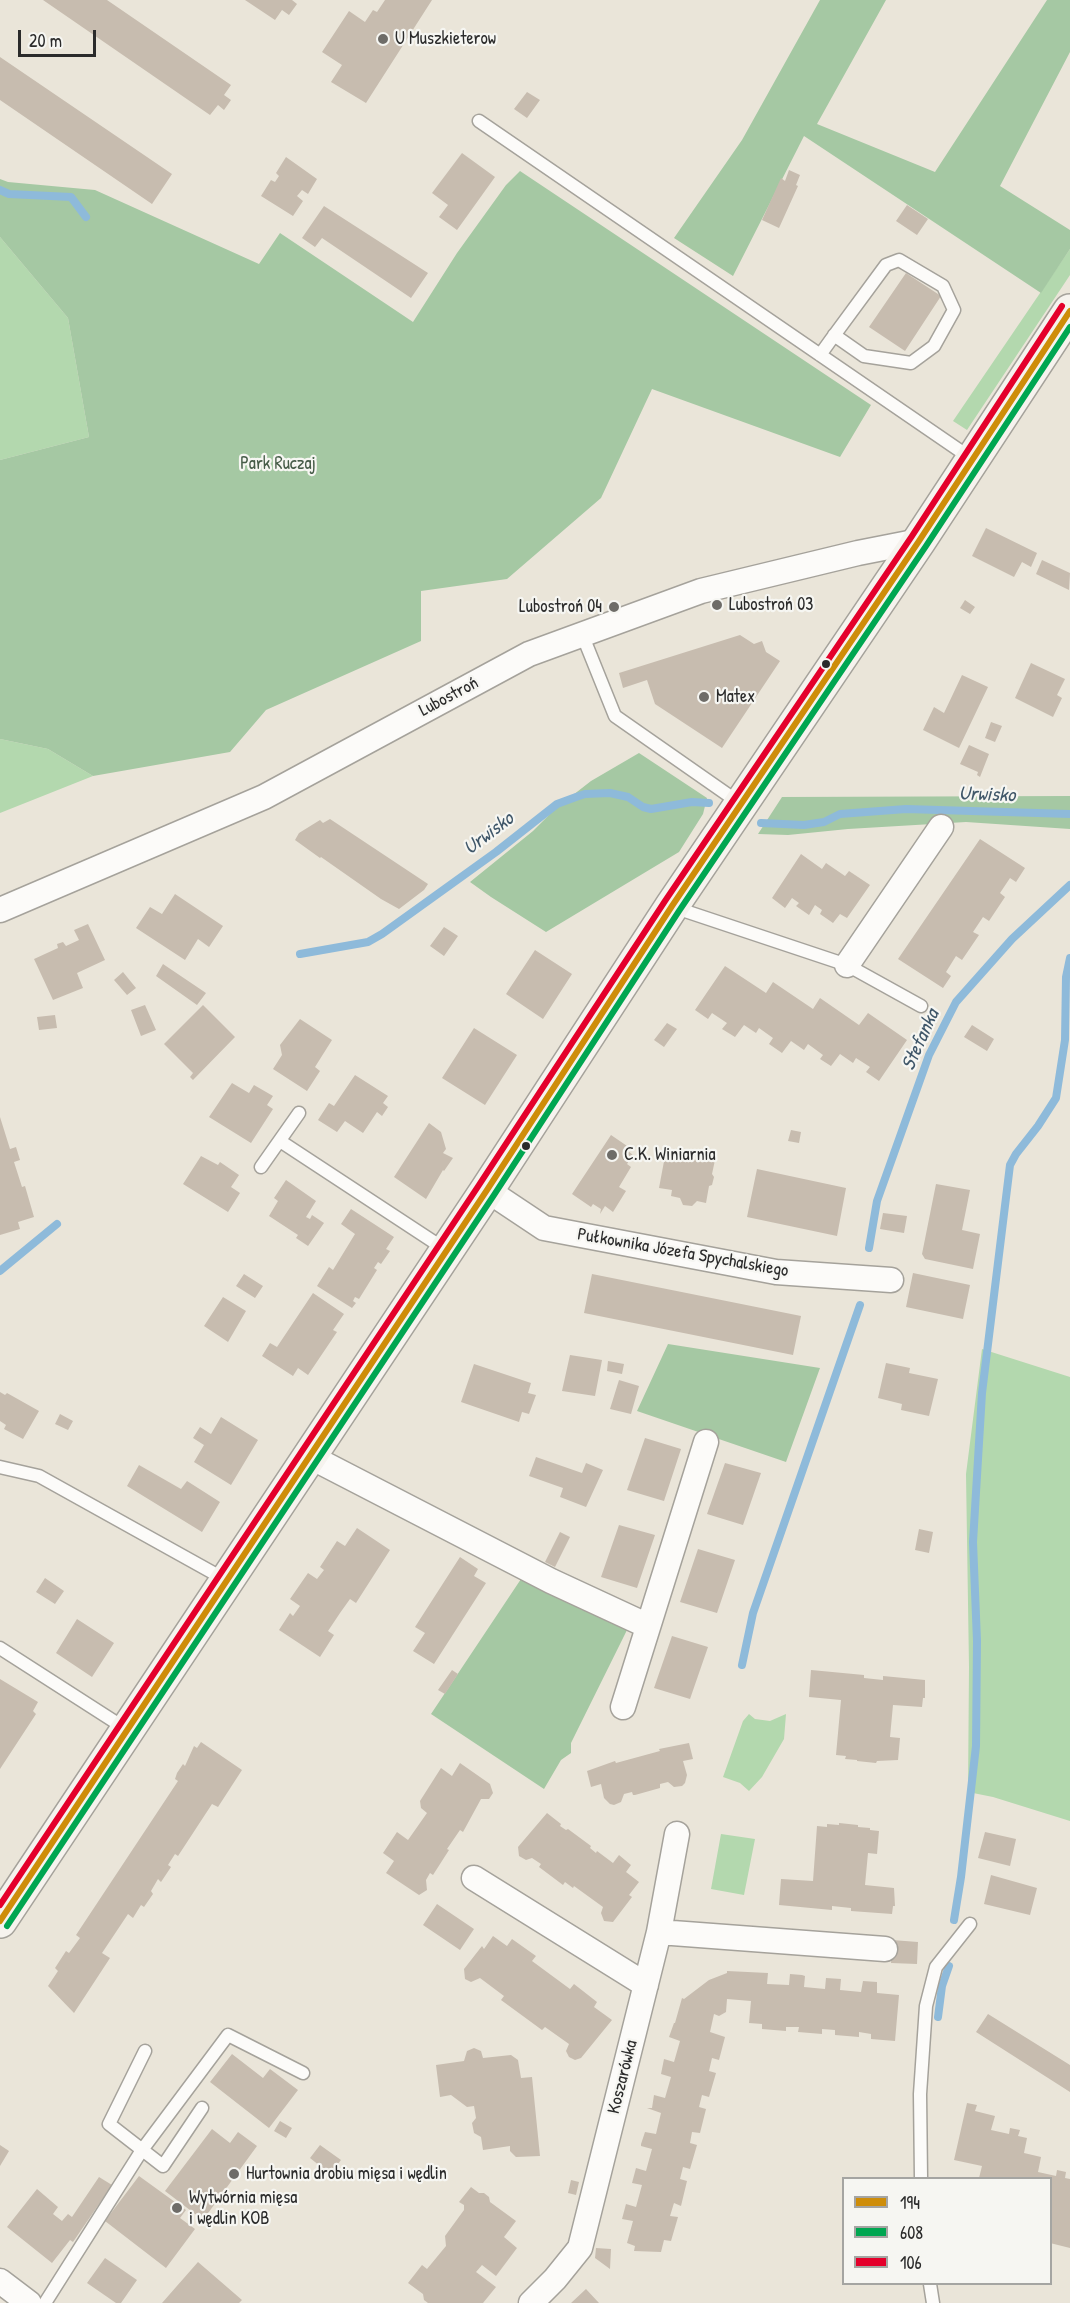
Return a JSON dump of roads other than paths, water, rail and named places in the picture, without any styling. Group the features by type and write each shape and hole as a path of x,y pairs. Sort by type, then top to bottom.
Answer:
{"street":[{"path":"0,1921 447,1251 672,906 919,541 1070,311"},
{"name":"Lubostroń","path":"0,909 264,797 530,654 701,591 858,552 919,541"},
{"path":"847,965 942,827"},
{"name":"Pułkownika Józefa Spychalskiego","path":"487,1190 544,1228 776,1272 891,1280"},
{"path":"622,1707 706,1442"},
{"path":"309,1456 551,1581 648,1626"},
{"name":"Koszarówka","path":"531,2303 555,2279 580,2248 659,1932 677,1834"},
{"path":"474,1878 646,1985"},
{"path":"659,1932 885,1949"},
{"path":"0,2281 29,2303"}],"lane":[{"path":"479,121 973,460"},
{"path":"820,355 834,335 886,265 899,260 943,286 954,310 934,345 911,363 864,356 834,335"},
{"path":"582,634 615,716 741,804"},
{"path":"672,906 847,965 921,1006"},
{"path":"261,1167 299,1113"},
{"path":"280,1141 447,1251"},
{"path":"0,1467 39,1476 227,1580"},
{"path":"0,1648 127,1729"},
{"path":"921,2177 920,2094 926,2006 936,1967 970,1924"},
{"path":"45,2303 142,2150 228,2035 303,2073"},
{"path":"144,2051 109,2124 163,2166 202,2108"},
{"path":"930,2285 933,2303"}],"waterway":[{"path":"0,190 9,194 71,197 86,217"},
{"name":"Urwisko","path":"300,954 368,942 382,934 496,852 557,804 585,794 610,793 628,797 643,807 651,809 692,802 709,803"},
{"name":"Urwisko","path":"761,823 804,825 824,822 840,814 906,809 1070,814"},
{"name":"Stefanka","path":"869,1248 877,1201 929,1055 956,1002 1012,939 1070,885"},
{"path":"954,1920 976,1746 977,1641 973,1542 982,1393 1010,1165 1056,1098 1065,1040 1066,977 1070,958"},
{"name":"Urwisko","path":"0,1271 57,1224"},
{"path":"742,1665 753,1613 860,1305"},
{"path":"938,2017 942,1986 949,1966"}],"place":[{"name":"U Muszkieterow","path":"383,39"},
{"name":"Lubostroń 03","path":"717,605"},
{"name":"Lubostroń 04","path":"614,607"},
{"name":"Matex","path":"704,697"},
{"name":"C.K. Winiarnia","path":"612,1155"},
{"name":"Hurtownia drobiu mięsa i wędlin","path":"234,2174"},
{"name":"Wytwórnia mięsa i wędlin KOB","path":"177,2208"}],"park label":[{"name":"Park Ruczaj","path":"278,464"}]}
